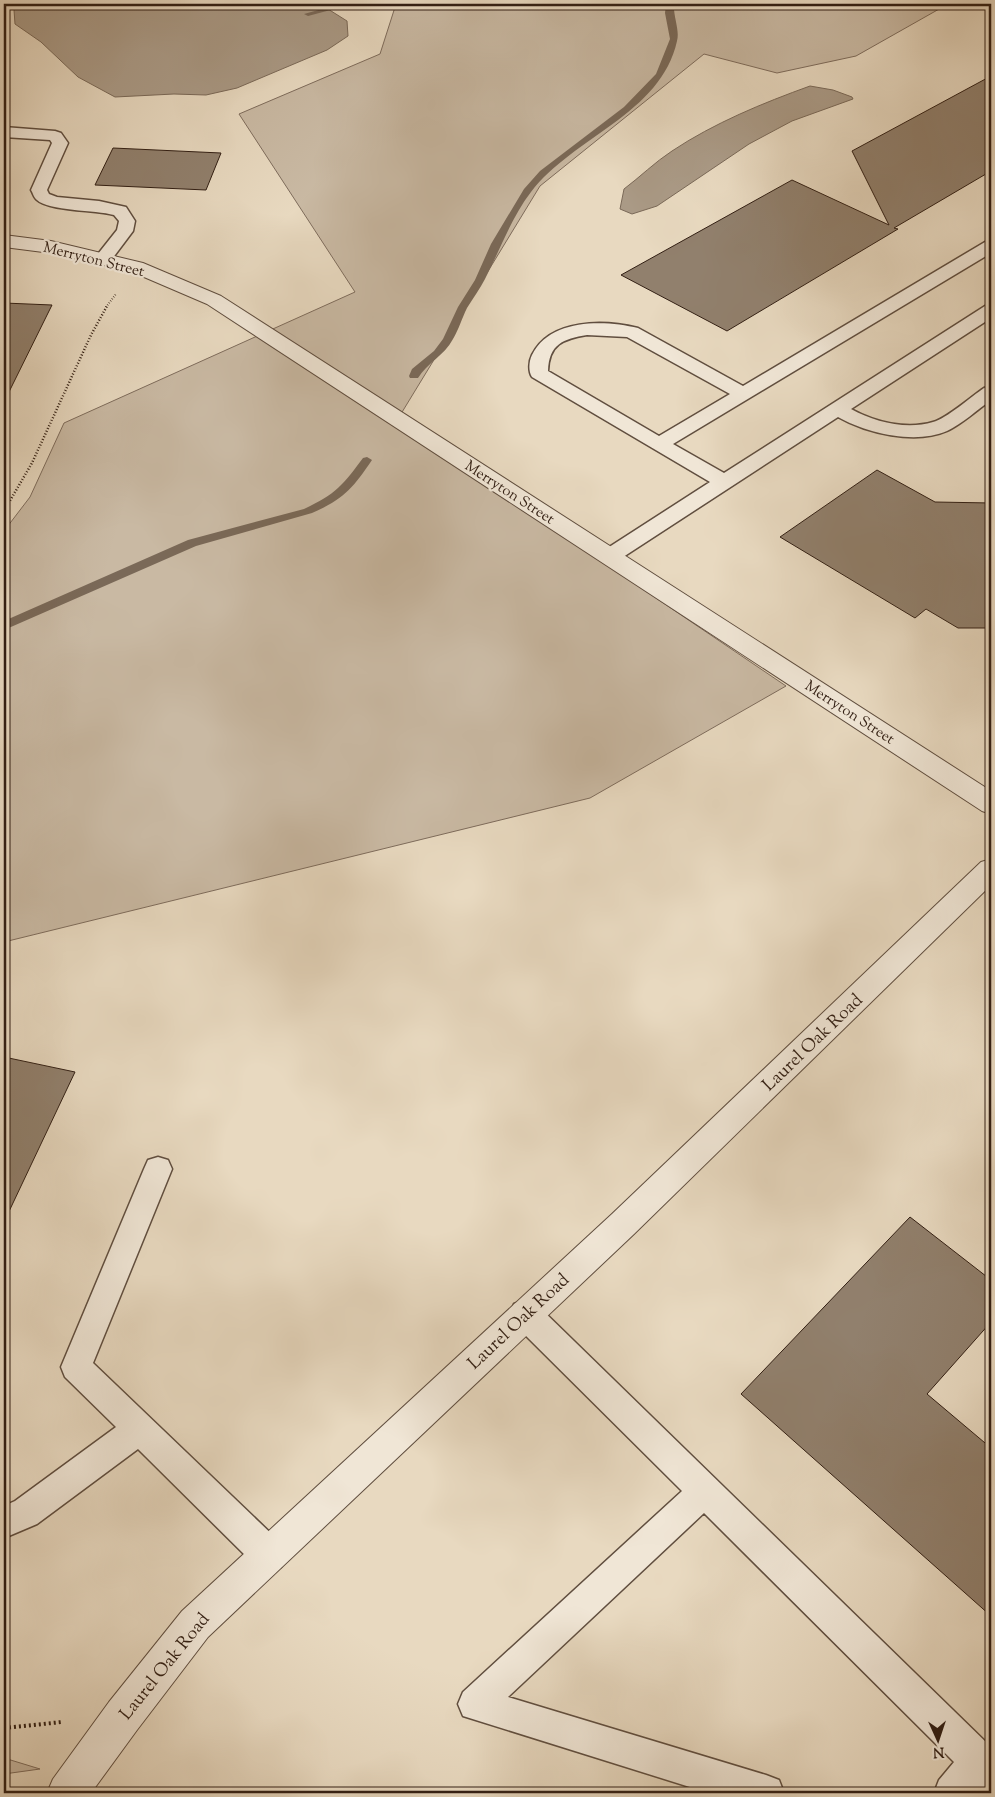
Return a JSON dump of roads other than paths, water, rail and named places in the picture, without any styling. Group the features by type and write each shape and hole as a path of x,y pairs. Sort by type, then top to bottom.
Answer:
{"street":[{"name":"Merryton Street","path":"4,241 51,247 104,259 146,271 214,300 991,804"},
{"name":"Laurel Oak Road","path":"67,1793 122,1716 195,1624 623,1224 991,869"}],"lane":[{"path":"4,132 55,136 60,143 39,190 43,197 53,202 99,206 120,211 127,221 125,231 104,259"},
{"path":"660,444 991,247"},
{"path":"610,556 991,310"},
{"path":"724,482 539,373 537,361 542,349 554,339 570,332 590,328 611,328 632,332 744,394"},
{"path":"837,410 859,421 886,429 914,431 940,427 991,392"},
{"path":"158,1169 76,1367 268,1555"},
{"path":"525,1314 985,1767 952,1793"},
{"path":"4,1522 26,1513 139,1428"},
{"path":"704,1491 475,1704 766,1793"}],"waterway":[{"path":"308,14 349,4"},
{"path":"414,376 416,371 438,353 448,340 463,307 480,280 496,244 527,191 543,173 627,109 660,75 674,39 669,13 670,4"},
{"path":"4,626 192,543 308,511 326,503 347,488 367,460"}]}
